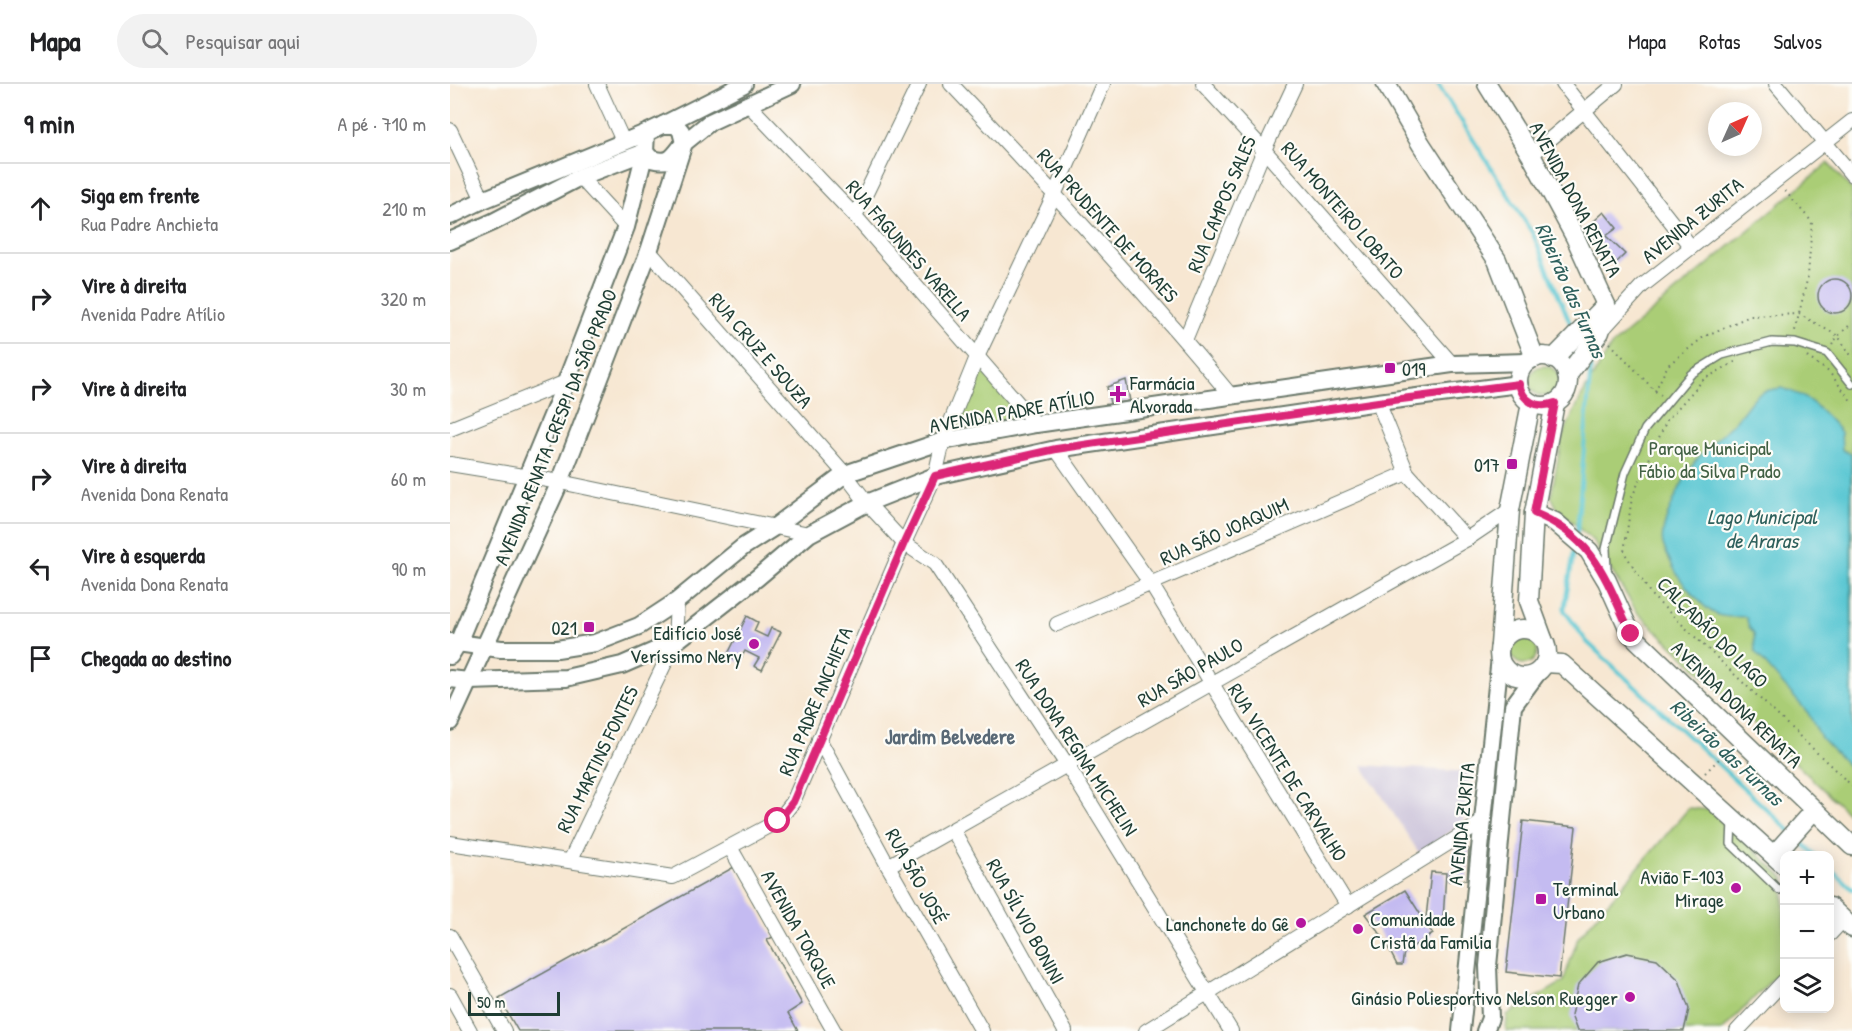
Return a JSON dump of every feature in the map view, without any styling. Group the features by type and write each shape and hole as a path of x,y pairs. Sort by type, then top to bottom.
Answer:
{"main road":[{"path":"1386,84 1421,144 1497,260 1539,360"},
{"name":"AVENIDA DONA RENATA","path":"1487,84 1531,155 1575,237 1605,304 1600,332 1567,376"},
{"name":"AVENIDA DONA RENATA","path":"1539,360 1605,304"},
{"path":"1539,360 1564,369 1567,376 1566,392 1555,403 1547,406 1531,403 1520,392 1522,368 1539,360"},
{"path":"1531,403 1510,510 1500,651 1503,665 1515,675 1531,676 1548,666"},
{"path":"1555,403 1534,513 1529,601 1547,651 1548,666 1780,855"},
{"name":"AVENIDA DONA RENATA","path":"1534,513 1555,522 1589,551 1607,581 1631,634 1852,846"},
{"path":"1500,651 1504,638 1516,630 1531,630 1543,639"},
{"path":"1783,851 1814,810"},
{"path":"1834,911 1848,924"}],"street":[{"path":"597,84 623,141"},
{"path":"450,216 483,200 646,133 744,84"},
{"path":"646,133 645,152 651,159 664,162 672,158 684,143 710,122 792,84"},
{"path":"855,216 919,84"},
{"name":"RUA PRUDENTE DE MORAES","path":"951,84 1054,193 1185,340 1232,397"},
{"name":"RUA PADRE ANCHIETA","path":"450,843 673,877 778,821 793,802 935,476 943,441 977,357 1103,84"},
{"name":"RUA MONTEIRO LOBATO","path":"1203,84 1452,364"},
{"name":"RUA CAMPOS SALES","path":"1185,340 1264,150 1295,84"},
{"path":"1563,84 1691,247"},
{"path":"1531,155 1616,84"},
{"path":"1776,84 1852,174"},
{"name":"RUA FAGUNDES VARELLA","path":"748,104 855,216 1036,424"},
{"name":"AVENIDA ZURITA","path":"1600,332 1642,286 1852,121"},
{"path":"663,125 676,125 681,131 684,143"},
{"path":"450,130 483,200"},
{"name":"AVENIDA RENATA CRESPI DA SÃO PRADO","path":"450,722 560,482 649,251 684,143"},
{"path":"450,241 493,222 580,177 645,152"},
{"name":"AVENIDA RENATA CRESPI DA SÃO PRADO","path":"453,647 566,382 626,227 645,152"},
{"path":"580,177 626,227"},
{"name":"RUA CRUZ E SOUZA","path":"649,251 845,474 867,503"},
{"name":"AVENIDA ZURITA","path":"1605,304 1642,286"},
{"name":"AVENIDA PADRE ATÍLIO","path":"453,647 486,646 501,649 557,650 595,643 639,626 677,601 743,547 776,526 845,474 943,441 1036,424 1452,364 1539,360"},
{"path":"1452,364 1470,390"},
{"path":"450,429 566,382"},
{"path":"450,679 469,681 566,678 622,665 675,642 809,534 867,503 935,476 1056,449 1519,384"},
{"path":"1378,402 1407,473 1467,539"},
{"name":"RUA VICENTE DE CARVALHO","path":"1056,449 1151,584 1348,906"},
{"path":"450,464 560,482 809,534"},
{"name":"RUA SÃO JOAQUIM","path":"1057,624 1407,473"},
{"name":"RUA DONA REGINA MICHELIN","path":"867,503 904,543 927,558 943,575 1067,765 1231,1031"},
{"name":"RUA SÃO PAULO","path":"888,866 1467,539 1510,510"},
{"path":"675,642 677,601"},
{"name":"RUA MARTINS FONTES","path":"570,861 675,642"},
{"name":"AVENIDA ZURITA","path":"1461,1031 1500,651"},
{"name":"AVENIDA ZURITA","path":"1487,1024 1488,966 1514,706 1548,666"},
{"name":"RUA SÃO JOSÉ","path":"819,739 982,1031"},
{"path":"1146,1031 1481,823"},
{"name":"RUA SÍLVIO BONINI","path":"953,830 1065,1031"},
{"name":"AVENIDA TORQUE","path":"730,847 834,1031"},
{"path":"1834,932 1848,924"},
{"path":"450,936 504,1031"},
{"path":"1737,1031 1780,986"},
{"path":"450,995 470,1031"},
{"path":"1463,1012 1487,1024"}],"lane":[{"path":"1607,581 1605,549 1625,473 1645,429 1690,374 1722,355 1772,342 1827,354 1852,384"},
{"path":"1732,818 1731,844 1780,890"}],"path":[{"path":"1776,180 1812,222 1808,276 1791,346 1829,372 1852,402"},
{"path":"1654,391 1668,365 1705,336 1750,316 1799,314 1838,336 1852,357"},
{"path":"1820,366 1838,336 1852,323"},
{"path":"1600,332 1654,391 1669,400"},
{"name":"CALÇADÃO DO LAGO","path":"1740,360 1704,379 1667,420 1632,497 1624,552 1652,596 1852,786"},
{"path":"1704,774 1726,752"}],"shaded area":[{"path":"1362,765 1470,772 1463,823 1419,853"}],"green space":[{"name":"Parque Municipal Fábio da Silva Prado","path":"1828,163 1852,190 1852,817 1637,612 1593,541 1557,508 1551,496 1562,437 1581,397 1611,346"},
{"path":"979,366 1026,420 954,430"},
{"path":"1544,366 1555,370 1559,381 1555,392 1544,396 1533,392 1529,381 1533,370"},
{"path":"1524,638 1533,642 1537,651 1533,660 1524,664 1515,660 1511,651 1515,642"},
{"path":"1689,808 1710,810 1780,874 1780,971 1722,1031 1506,1031 1507,1015 1563,982 1578,938"}],"water":[{"name":"Lago Municipal de Araras","path":"1782,388 1809,400 1821,411 1841,432 1842,450 1851,453 1852,770 1821,738 1808,713 1755,652 1754,633 1746,617 1721,616 1704,606 1681,580 1663,544 1662,536 1668,514 1678,490 1694,463 1758,394"}],"building":[{"path":"1604,212 1617,228 1606,236 1625,254 1615,264 1585,229"},
{"path":"1835,279 1847,284 1852,296 1847,308 1835,313 1823,308 1818,296 1823,284"},
{"name":"Farmácia Alvorada","path":"1126,380 1130,401 1110,404 1107,387"},
{"name":"Edifício José Veríssimo Nery","path":"747,616 758,622 754,631 767,637 771,628 781,632 762,670 754,666 759,658 745,651 739,662 727,656"},
{"name":"Terminal Urbano","path":"1523,821 1576,827 1559,978 1506,972"},
{"path":"1456,846 1469,849 1467,880 1449,881 1449,871 1455,870"},
{"path":"734,867 773,937 767,940 802,1004 788,1013 798,1031 518,1031 499,998"},
{"path":"1431,872 1446,873 1443,920 1426,918"},
{"path":"1405,890 1433,934 1404,952 1402,965 1397,965 1382,936 1365,914"},
{"name":"Ginásio Poliesportivo Nelson Ruegger","path":"1627,953 1657,959 1679,980 1689,1009 1684,1031 1577,1031 1571,1015 1578,985 1598,962"}],"waterway":[{"name":"Ribeirão das Furnas","path":"1438,84 1533,234 1573,330"},
{"name":"Ribeirão das Furnas","path":"1577,532 1591,364 1587,358"},
{"name":"Ribeirão das Furnas","path":"1575,545 1564,610 1587,642 1790,831"},
{"name":"Ribeirão das Furnas","path":"1797,838 1811,851"},
{"name":"Ribeirão das Furnas","path":"1834,872 1852,889"}],"place":[{"name":"019","path":"1390,368"},
{"name":"Farmácia Alvorada","path":"1118,394"},
{"name":"017","path":"1512,464"},
{"name":"021","path":"589,627"},
{"name":"Edifício José Veríssimo Nery","path":"754,644"},
{"name":"Avião F-103 Mirage","path":"1736,888"},
{"name":"Terminal Urbano","path":"1541,899"},
{"name":"Lanchonete do Gê","path":"1301,923"},
{"name":"Comunidade Cristã da Familia","path":"1358,929"},
{"name":"Ginásio Poliesportivo Nelson Ruegger","path":"1630,997"}],"district":[{"name":"Jardim Belvedere","path":"950,736"}],"route":[{"path":"778,821 793,802 935,476 1056,449 1519,384 1520,392 1531,403 1539,406 1555,403 1534,513 1555,522 1589,551 1607,581 1631,634"}]}
